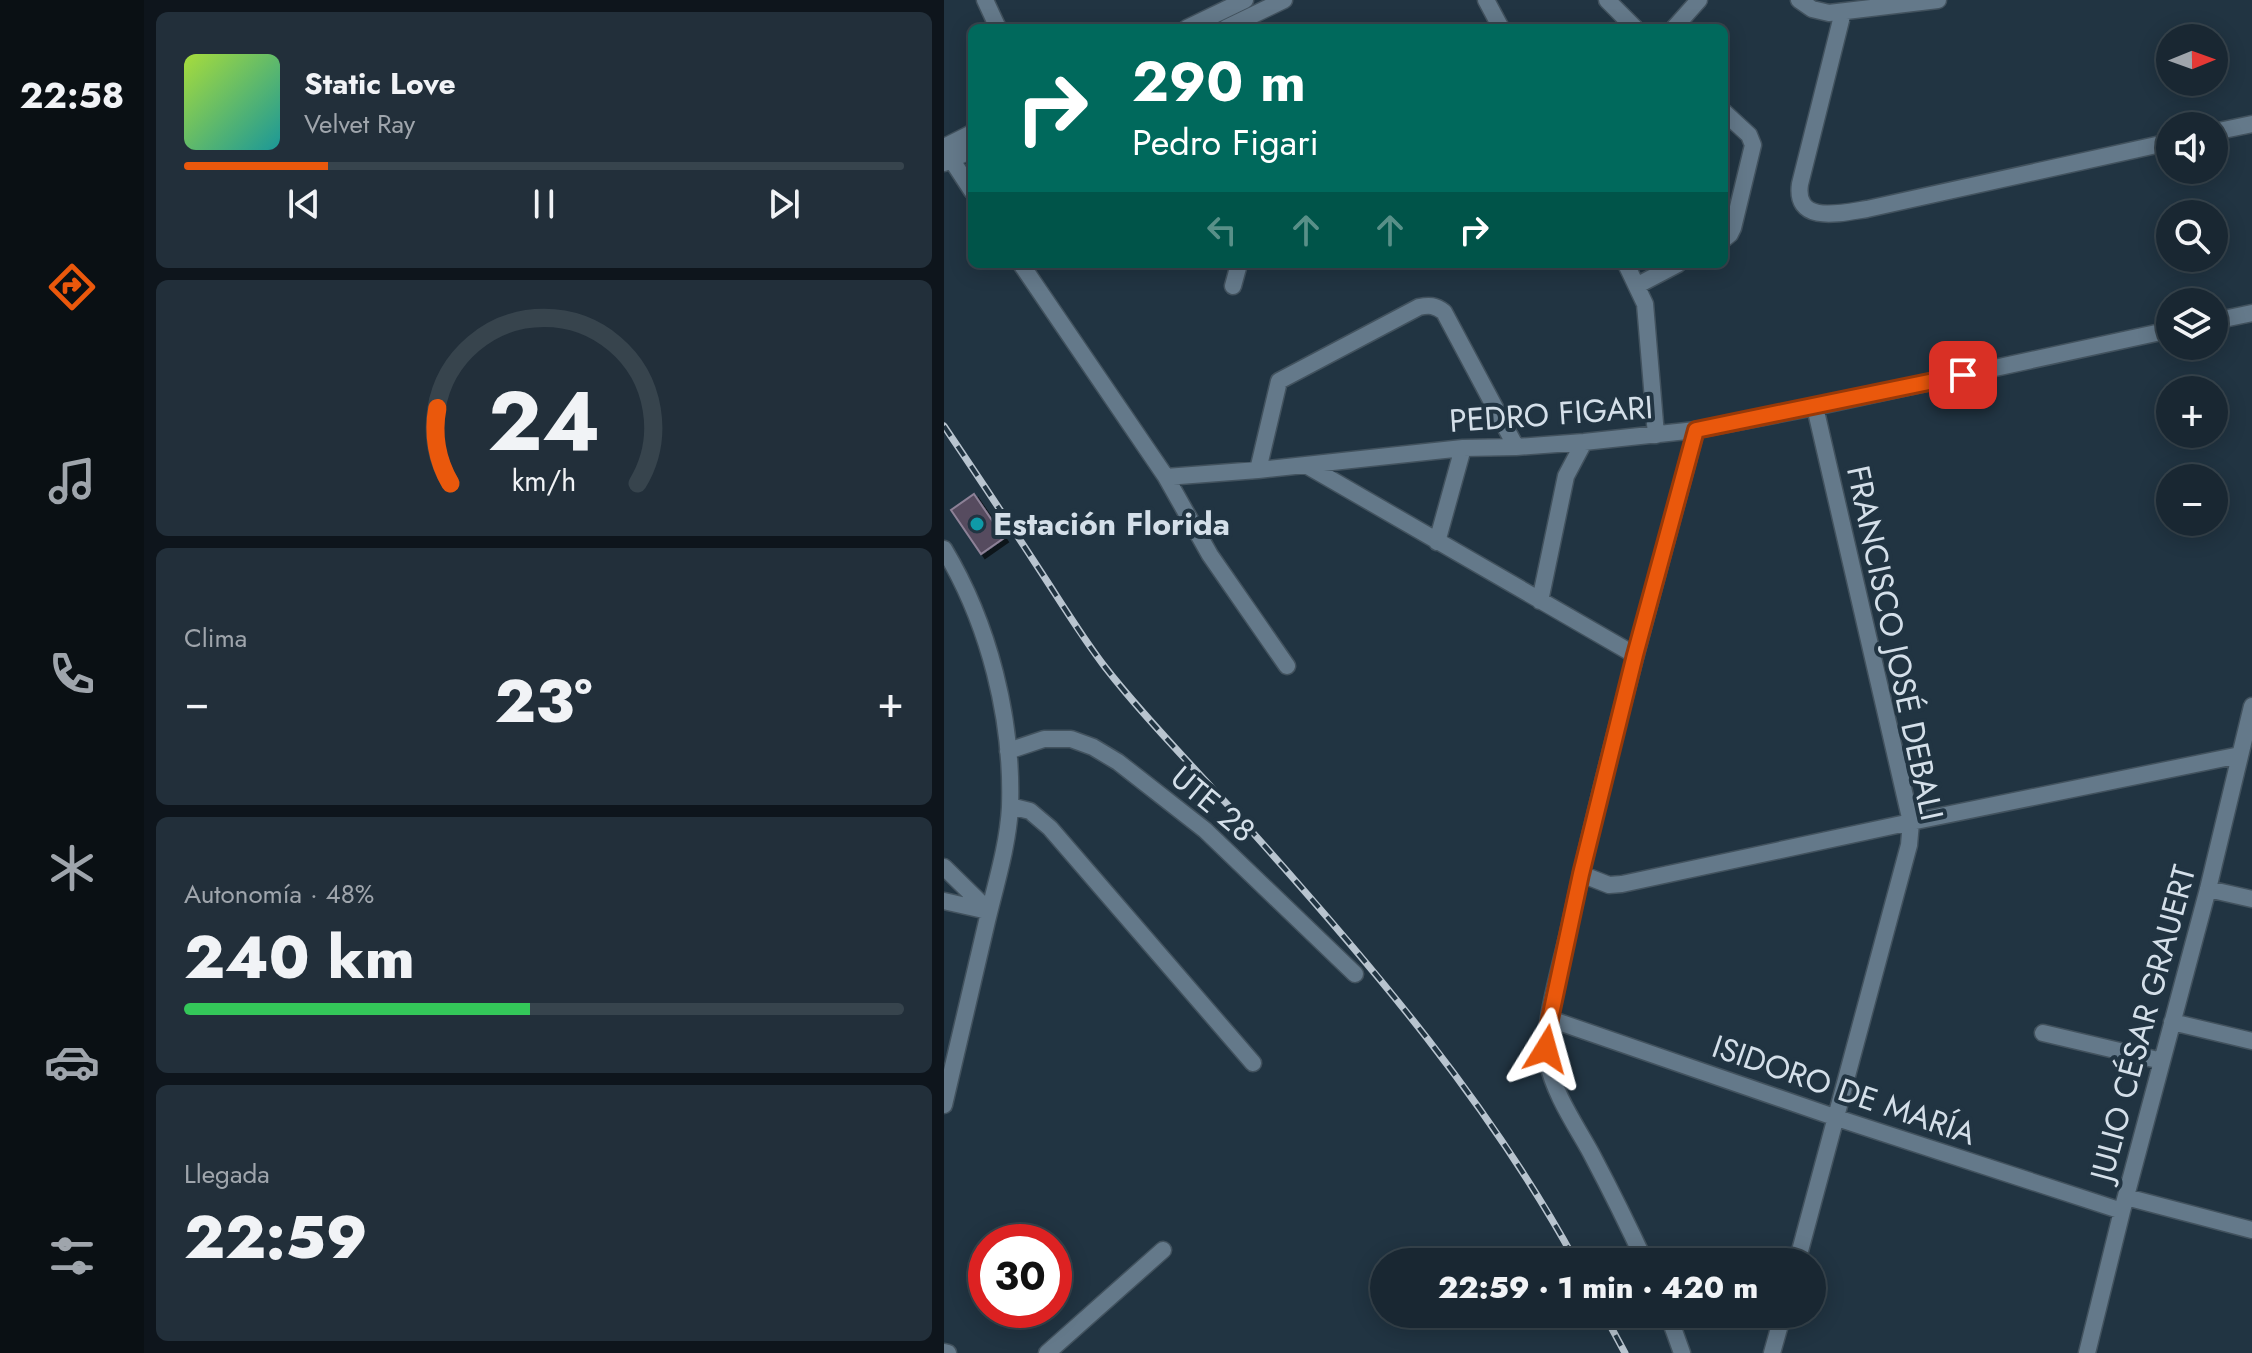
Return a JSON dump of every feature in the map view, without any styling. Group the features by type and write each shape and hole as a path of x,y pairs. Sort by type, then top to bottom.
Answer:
{"street":[{"path":"985,0 996,24"},
{"path":"1200,24 1284,0"},
{"path":"1486,0 1499,24"},
{"path":"1607,0 1631,24"},
{"path":"1678,24 1699,0"},
{"path":"1799,0 1821,12 1938,0"},
{"path":"1843,12 1800,184 1799,201 1810,211 1830,213 1867,209 2156,145"},
{"path":"1728,116 1749,135 1753,145 1733,228 1728,236"},
{"path":"2228,129 2252,124"},
{"path":"946,155 968,136"},
{"path":"946,155 968,151"},
{"path":"946,155 968,185"},
{"path":"1024,268 1166,477 1210,555 1287,666"},
{"path":"1233,286 1238,268"},
{"path":"1628,268 1645,304 1656,435"},
{"path":"1638,285 1670,268"},
{"path":"1258,470 1279,381 1428,305 1444,312 1516,447"},
{"path":"2228,318 2252,313"},
{"name":"PEDRO FIGARI","path":"1166,477 1463,448 1584,442 1696,430 2156,333"},
{"name":"FRANCISCO JOSÉ DEBALI","path":"1801,1248 1909,845 1911,822 1815,407"},
{"path":"1638,1248 1555,1086 1546,1057 1550,1019 1581,874 1635,655 1696,430"},
{"path":"1540,601 1566,476 1584,442"},
{"path":"1437,542 1463,448"},
{"path":"1306,465 1635,655"},
{"path":"944,549 967,592 984,635 1008,751 1010,806 1007,836 944,1105"},
{"name":"JULIO CÉSAR GRAUERT","path":"2087,1353 2208,889 2252,706"},
{"name":"UTE 28","path":"1008,751 1044,739 1071,739 1093,747 1118,762 1205,830 1355,974"},
{"path":"1581,874 1609,885 1622,884 2240,755"},
{"path":"1010,806 1030,811 1050,828 1253,1063"},
{"path":"944,867 989,911"},
{"path":"2208,889 2252,899"},
{"path":"944,901 989,911"},
{"name":"ISIDORO DE MARÍA","path":"1550,1019 1837,1118 2124,1204 2252,1230"},
{"path":"2172,1022 2252,1041"},
{"path":"2043,1033 2162,1061"},
{"path":"1047,1353 1163,1250"},
{"path":"1673,1328 1682,1353"},
{"path":"1772,1353 1779,1328"}],"building":[{"name":"Estación Florida","path":"974,494 1004,538 981,554 951,510"}],"railway":[{"path":"944,426 1105,667 1386,986 1468,1092 1568,1248"},
{"path":"1612,1328 1625,1353"}],"place":[{"name":"Estación Florida","path":"977,524"}],"route":[{"path":"1546,1049 1581,874 1635,655 1696,430 1963,375"}]}
